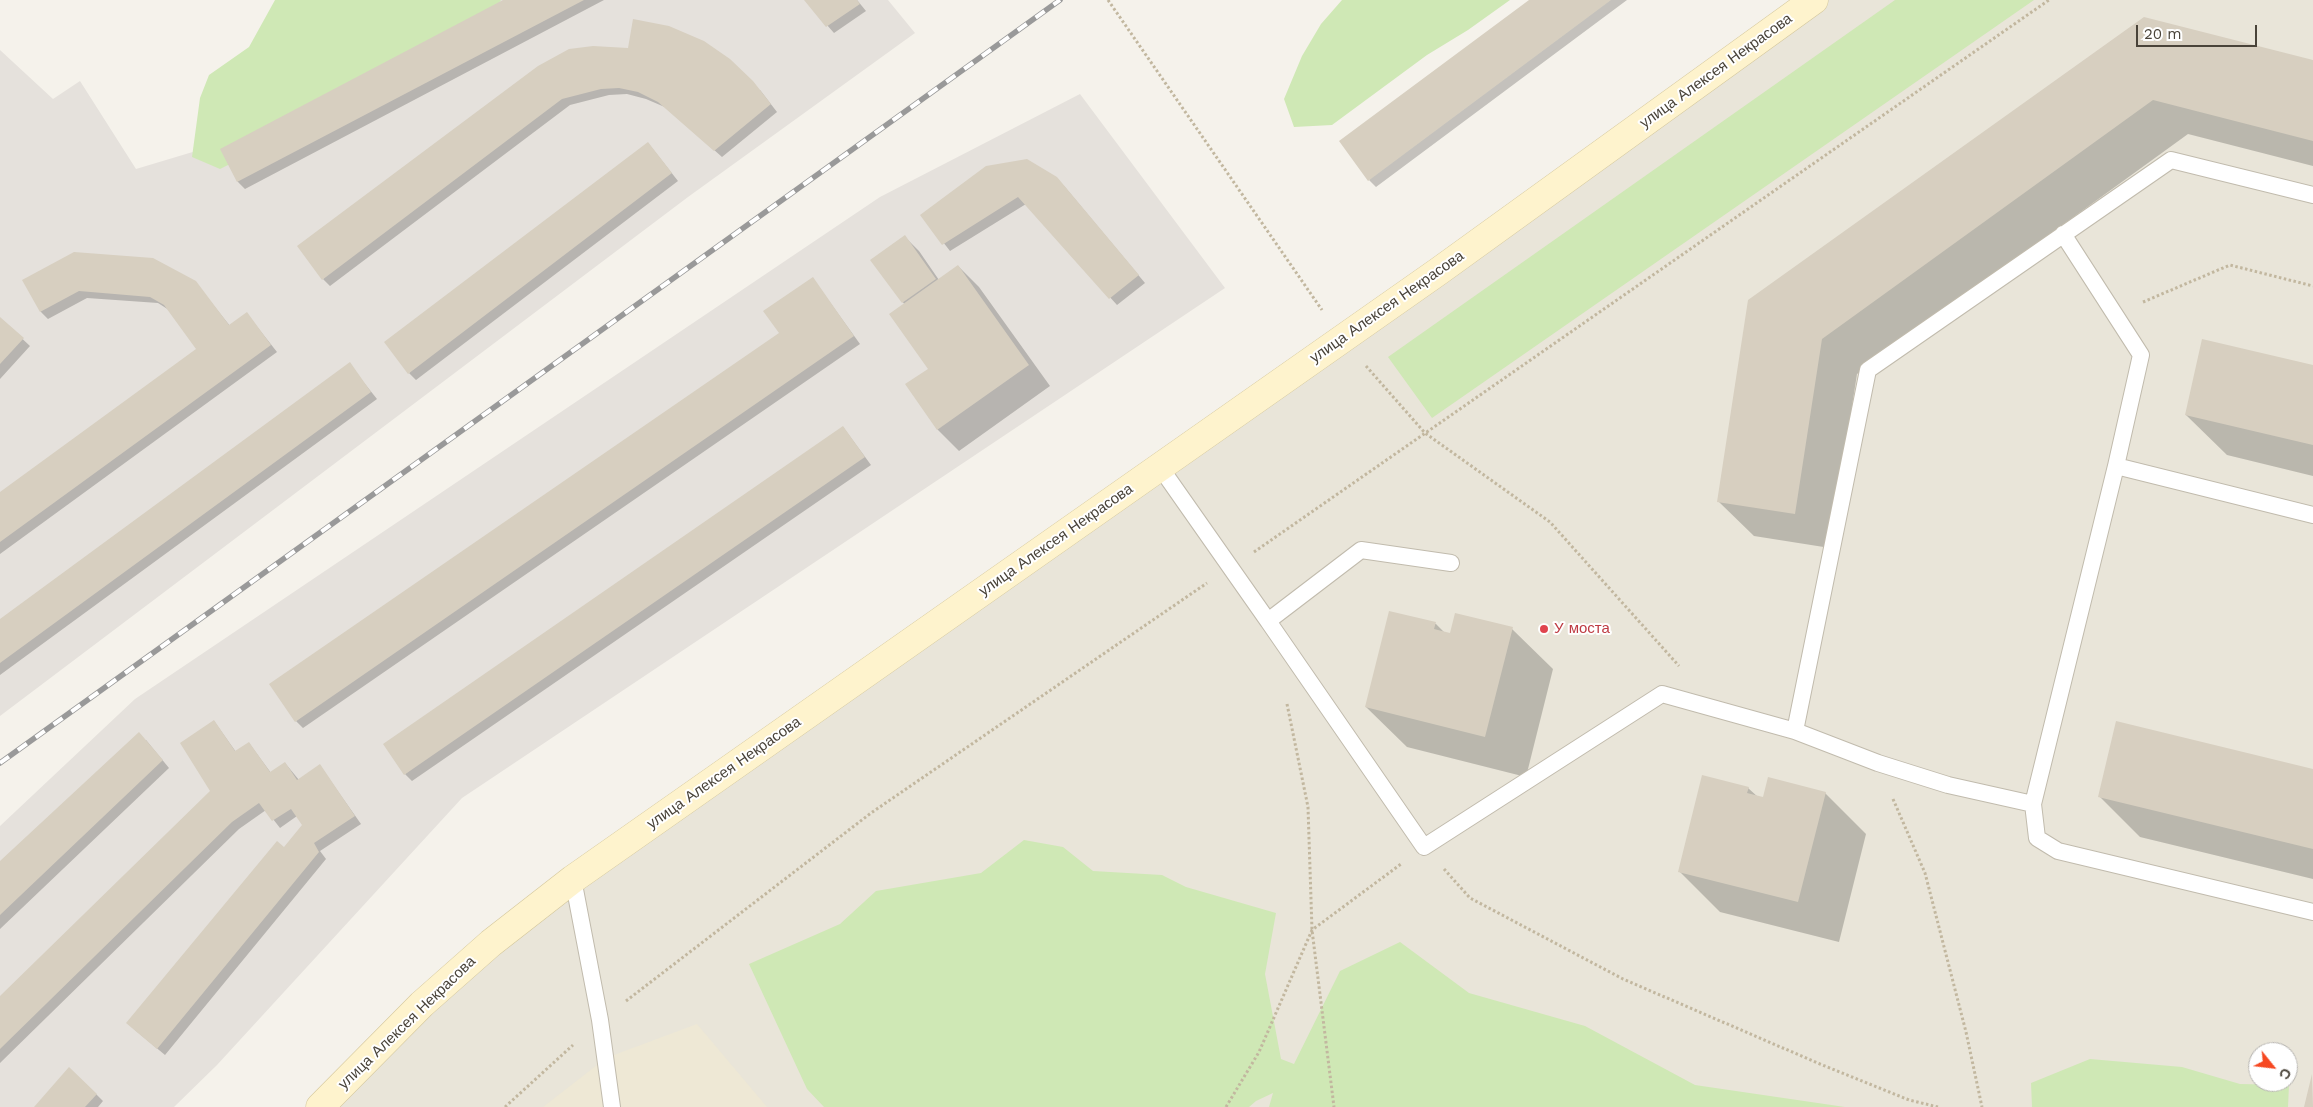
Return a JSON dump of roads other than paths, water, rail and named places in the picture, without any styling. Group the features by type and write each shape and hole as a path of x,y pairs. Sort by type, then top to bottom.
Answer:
{"street":[{"name":"улица Алексея Некрасова","path":"320,1107 422,1004 492,943 573,878 1439,271 1814,0"}],"lane":[{"path":"1795,731 1868,370 2171,160 2313,195"},
{"path":"2063,234 2141,355 2034,804 2038,838 2058,851 2313,912"},
{"path":"2116,466 2313,516"},
{"path":"1160,467 1424,847 1662,694 1795,731 1878,763 1948,785 2034,804"},
{"path":"1268,621 1361,550 1451,563"},
{"path":"573,878 600,1020 612,1107"}],"railway":[{"path":"0,763 1060,0"}],"place":[{"name":"У моста","path":"1544,629"}]}
